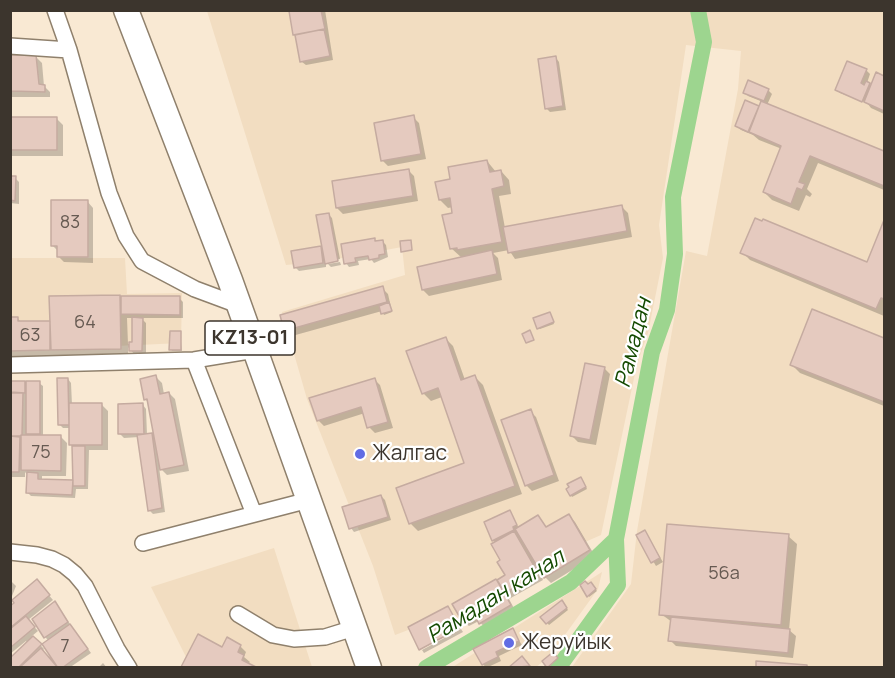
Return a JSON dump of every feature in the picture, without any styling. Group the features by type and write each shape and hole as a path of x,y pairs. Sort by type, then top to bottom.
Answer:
{"highway":[{"name":"KZ13-01","path":"126,10 255,350 369,668"}],"street":[{"path":"55,10 69,50 109,193 126,236 142,261 195,289 238,305"},
{"path":"10,46 69,50"},
{"path":"10,365 194,360 255,350"},
{"path":"194,360 254,514"},
{"path":"143,543 309,500"},
{"path":"10,552 37,555 52,560 64,565 75,574 85,586 129,668"},
{"path":"238,614 273,635 294,639 325,637 354,628"}],"shaded area":[{"path":"207,11 884,11 884,667 572,667 631,584 637,531 686,251 707,256 738,89 741,51 686,45 659,225 663,258 648,333 637,364 601,535 508,576 512,597 475,622 419,644 416,627 395,635 373,566 307,399 282,312 405,275 402,247 326,261 286,265"},
{"path":"10,258 125,258 127,294 182,293 181,343 11,351"},
{"path":"274,548 312,667 191,667 151,587"},
{"path":"602,572 598,589 549,657 536,667 451,668"}],"building":[{"path":"321,10 325,29 293,35 289,11"},
{"path":"324,29 330,56 300,62 295,35"},
{"path":"10,55 36,55 39,84 45,85 45,92 10,91"},
{"path":"556,56 563,106 545,109 538,59"},
{"path":"847,61 867,69 861,83 864,85 866,81 870,83 862,102 835,90"},
{"path":"876,72 884,76 884,111 864,102"},
{"path":"748,80 769,89 764,101 743,93"},
{"path":"745,100 759,106 748,132 735,126"},
{"path":"761,101 884,151 884,186 810,156 799,182 805,184 802,190 797,188 791,204 763,192 781,146 749,132"},
{"path":"414,115 421,154 381,161 374,123"},
{"path":"10,117 57,117 57,150 10,150"},
{"path":"487,160 490,172 501,170 504,186 492,189 502,242 457,250 457,248 450,249 442,215 452,213 450,198 439,200 435,182 450,179 448,167"},
{"path":"409,169 413,196 336,208 332,181"},
{"path":"10,176 16,176 15,201 10,200"},
{"path":"51,200 88,200 88,257 57,257 57,246 51,246"},
{"path":"622,205 627,231 508,253 503,227"},
{"path":"329,213 338,261 325,264 316,215"},
{"path":"755,218 762,221 763,219 867,262 884,220 884,299 881,298 876,309 740,253"},
{"path":"375,238 375,241 383,240 385,254 369,260 368,256 355,258 356,262 344,264 341,244"},
{"path":"411,240 412,250 401,252 400,241"},
{"path":"321,246 323,263 294,268 291,251"},
{"path":"492,250 497,274 422,290 417,267"},
{"path":"383,286 387,302 284,331 280,315"},
{"path":"120,295 121,349 51,350 49,296"},
{"path":"121,296 180,296 180,315 121,314"},
{"path":"389,302 392,311 381,314 379,306"},
{"path":"812,309 884,338 884,402 790,365"},
{"path":"550,312 554,322 537,329 533,318"},
{"path":"10,317 18,317 18,321 50,321 50,350 10,351"},
{"path":"132,317 143,318 142,351 129,351 129,342 132,342"},
{"path":"530,330 534,340 526,343 522,334"},
{"path":"170,331 181,331 181,350 169,350"},
{"path":"446,337 461,380 475,375 515,486 409,524 396,488 464,463 438,388 422,394 406,351"},
{"path":"585,363 605,367 590,440 570,436"},
{"path":"156,375 160,394 169,392 184,465 160,470 147,399 144,400 140,379"},
{"path":"57,378 68,378 69,425 58,425"},
{"path":"375,378 388,422 367,428 361,407 317,421 309,398"},
{"path":"10,381 25,381 25,393 10,392"},
{"path":"26,381 40,381 40,434 26,434"},
{"path":"11,393 23,393 22,435 20,436 10,436"},
{"path":"69,403 102,403 102,445 69,445"},
{"path":"143,403 144,434 118,434 118,404"},
{"path":"531,409 554,475 525,486 501,420"},
{"path":"152,433 162,508 148,511 137,435"},
{"path":"21,435 61,435 61,471 21,470"},
{"path":"10,436 20,437 19,472 10,472"},
{"path":"72,446 85,446 85,486 73,486"},
{"path":"27,472 38,473 38,479 73,480 72,495 26,493"},
{"path":"581,477 586,487 570,496 566,489 569,487 567,484"},
{"path":"381,495 388,517 349,529 342,507"},
{"path":"510,510 517,525 513,527 514,530 492,541 484,522"},
{"path":"569,514 590,550 544,578 515,529 538,515 546,527"},
{"path":"667,524 789,534 781,625 659,615"},
{"path":"645,530 660,558 651,563 636,535"},
{"path":"514,531 538,573 505,593 497,580 505,575 497,562 500,560 491,544"},
{"path":"37,579 50,595 10,628 10,606 14,603 12,600"},
{"path":"496,579 511,605 479,624 474,614 462,621 452,604"},
{"path":"585,581 588,584 591,582 596,589 587,597 580,585"},
{"path":"562,600 567,608 546,624 540,617"},
{"path":"55,601 68,622 44,638 32,619"},
{"path":"448,606 460,628 419,650 408,627"},
{"path":"26,616 35,627 10,648 10,629"},
{"path":"671,617 790,629 788,653 668,641"},
{"path":"70,624 88,649 62,668 58,668 42,644"},
{"path":"513,628 519,641 496,652 498,657 482,665 473,649"},
{"path":"198,634 222,647 227,637 241,645 238,652 244,655 242,660 258,668 181,667"},
{"path":"33,636 42,644 18,668 10,668 10,658"},
{"path":"41,648 58,668 19,668"},
{"path":"553,652 558,658 547,668 542,661"},
{"path":"522,656 530,666 508,668"},
{"path":"756,661 807,665 807,668 756,668"}],"waterway":[{"name":"Рамадан","path":"558,668 618,585 616,539 652,352 667,310 675,254 673,197 704,42 698,10"},
{"name":"Рамадан канал","path":"426,668 571,582 616,539"}],"place":[{"name":"Жалгас","path":"360,454"},
{"name":"Жеруйык","path":"509,643"}]}
